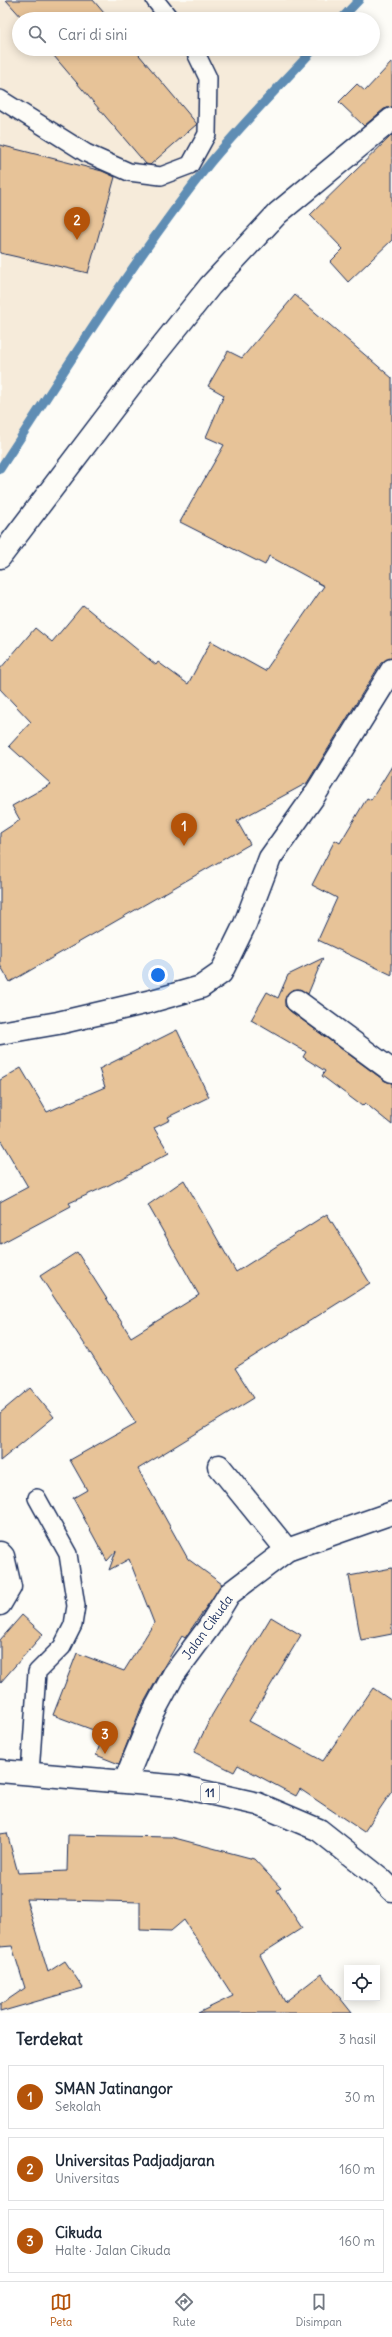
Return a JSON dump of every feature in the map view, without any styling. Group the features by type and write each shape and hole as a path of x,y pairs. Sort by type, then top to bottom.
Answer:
{"main road":[{"path":"0,558 132,382 210,286 278,213 392,119"},
{"path":"0,1033 58,1023 201,988 221,973 245,924 270,858 314,796 392,670"},
{"path":"298,1001 392,1072"},
{"path":"219,1466 287,1550"},
{"name":"Jalan Cikuda","path":"125,1782 153,1713 174,1674 209,1627 229,1594 287,1550 392,1513"},
{"path":"0,1553 3,1556 10,1587 0,1604"},
{"name":"11","path":"0,1771 182,1787 258,1804 319,1830 381,1878 392,1890"}],"lane":[{"path":"155,0 164,12"},
{"path":"0,99 86,153 129,172 161,176 190,165 207,134 208,78 197,56"},
{"path":"30,1773 37,1672 62,1647 73,1625 76,1606 68,1554 37,1498"}],"shaded area":[{"path":"0,0 359,0 348,12 12,12 12,56 307,56 264,100 210,163 168,219 105,308 0,469"}],"building":[{"path":"6,0 93,0 103,12 17,12"},
{"path":"54,56 140,56 197,124 150,165 146,164"},
{"path":"392,62 392,107 384,109 364,126 339,102 357,84 365,91"},
{"path":"392,135 392,240 348,282 330,262 343,249 310,215"},
{"path":"0,145 102,171 115,177 88,273 0,253"},
{"path":"295,295 392,378 392,658 381,663 307,783 237,821 250,844 10,982 0,965 0,833 20,820 12,806 51,784 9,746 31,722 0,689 0,669 35,628 52,642 83,605 156,665 158,662 188,684 211,641 265,671 324,586 269,556 265,565 180,522 224,445 206,437 224,395 208,386 228,351 242,358"},
{"path":"392,766 392,975 318,940 337,898 312,885 335,840 340,843 367,798 371,800"},
{"path":"323,958 308,994 299,989 292,990 285,999 285,1006 385,1081 392,1083 392,1125 365,1103 362,1106 322,1076 325,1071 303,1057 306,1052 251,1020 267,992 278,998 288,975"},
{"path":"177,1030 209,1097 168,1117 170,1120 154,1128 169,1153 109,1185 69,1203 71,1206 0,1244 0,1202 28,1187 0,1139 0,1080 21,1068 47,1112 105,1087 99,1069"},
{"path":"184,1180 236,1272 327,1214 370,1283 235,1368 254,1398 138,1469 188,1559 222,1584 185,1638 182,1636 163,1668 141,1708 119,1764 96,1755 104,1734 53,1715 77,1653 124,1671 154,1623 129,1559 109,1570 116,1551 107,1561 73,1498 87,1490 70,1460 136,1423 40,1276 77,1252 131,1337 199,1295 148,1205"},
{"path":"30,1388 54,1417 0,1461 0,1413"},
{"path":"392,1568 392,1634 361,1640 349,1576"},
{"path":"22,1615 43,1634 0,1683 0,1640"},
{"path":"271,1617 301,1635 249,1721 323,1761 373,1688 392,1701 392,1791 364,1832 300,1789 296,1796 238,1765 234,1772 194,1752 212,1715"},
{"path":"7,1833 18,1873 67,1871 68,1835 171,1837 254,1859 281,1888 277,1890 302,1928 260,1955 285,2002 321,1974 352,2013 198,2013 233,1996 184,1920 171,1931 140,1930 140,1902 26,1899 48,1972 65,1961 83,1988 0,2012 0,2005 25,1988 12,1946 0,1947 0,1834"}],"waterway":[{"path":"348,12 359,0"},
{"path":"0,469 154,237 210,163 261,105 307,56"}],"place":[{"name":"Universitas Padjadjaran","path":"77,240"},
{"name":"SMAN Jatinangor","path":"184,846"},
{"name":"Cikuda","path":"105,1754"}]}
